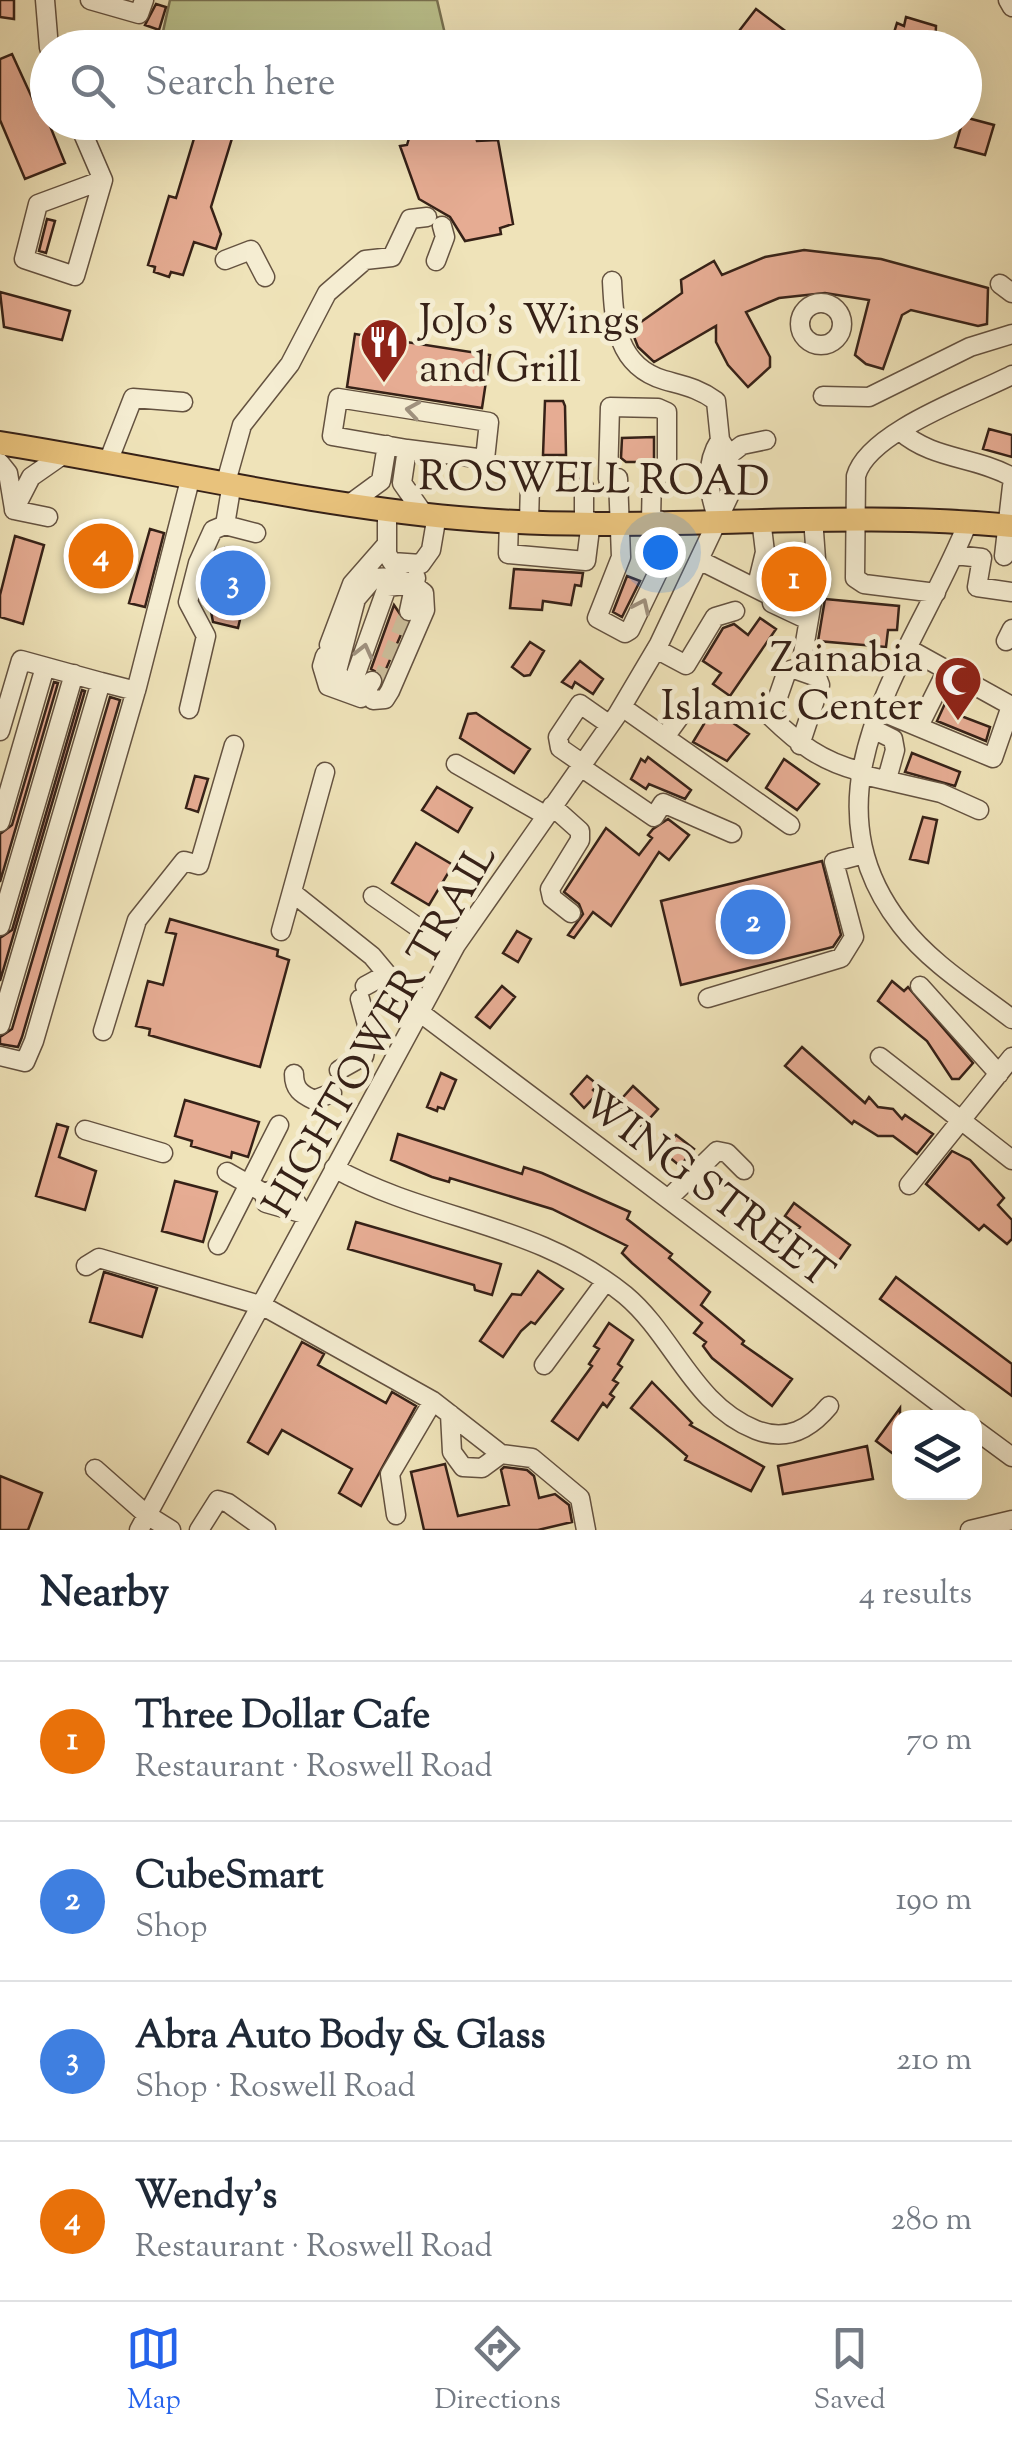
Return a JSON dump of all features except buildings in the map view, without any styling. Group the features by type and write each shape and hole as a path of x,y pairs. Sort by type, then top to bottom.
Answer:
{"main road":[{"name":"ROSWELL ROAD","path":"0,443 430,514 560,522 859,517 1009,526"}],"street":[{"path":"45,0 48,30"},
{"path":"90,0 138,14 144,0"},
{"path":"1008,0 1012,7"},
{"path":"86,140 104,180 75,276 24,259 38,204 104,180"},
{"path":"225,525 229,482 242,426 290,364 327,293 364,260 392,256 410,219 435,222 445,237 436,261"},
{"path":"225,260 250,250 265,276"},
{"name":"HIGHTOWER TRAIL","path":"143,1523 264,1306 306,1214 452,951 622,707 656,650 730,494 716,401 696,386 644,372 631,360 615,330 612,281"},
{"path":"823,396 869,396 970,347 1012,334"},
{"path":"936,593 858,582 856,476 860,461 872,447 1012,375"},
{"path":"108,462 133,398 184,402"},
{"path":"338,398 488,422 485,460 387,445 332,436 338,398"},
{"path":"610,407 658,408 667,412 667,464 657,475 655,520 658,570 625,633 597,618 620,557 610,407"},
{"path":"900,432 919,448 973,458 1012,477"},
{"path":"725,448 766,440"},
{"path":"351,503 380,481 387,445"},
{"path":"405,609 421,564 431,550 430,514 402,483 407,449"},
{"path":"14,510 32,477 64,454"},
{"path":"0,463 8,473 14,510"},
{"path":"0,1056 25,1062 34,1041 136,691 191,476"},
{"path":"530,485 508,554 586,561 584,487"},
{"path":"956,555 1008,556 1012,486"},
{"path":"387,508 387,544 392,562 421,564"},
{"path":"14,510 48,518"},
{"path":"804,672 806,620 817,573 812,518"},
{"path":"757,585 765,552 760,519"},
{"path":"556,558 560,522"},
{"path":"968,522 877,720 859,773 856,822 864,854 886,904 903,928 933,958 1012,1019"},
{"path":"189,708 206,636 188,602 198,563 213,530 225,525 256,533"},
{"path":"343,688 338,662 362,590 374,578 390,576 414,584 424,594 424,610 385,699 371,691 343,688 328,686 322,666 352,584 387,544"},
{"path":"982,558 977,587 1012,592"},
{"path":"701,561 757,585 771,596 772,603 806,620"},
{"path":"656,650 686,665 715,618 734,611"},
{"path":"877,720 919,726 946,742 993,758 1010,710 907,648"},
{"path":"0,731 21,660 136,691"},
{"path":"0,822 45,667"},
{"path":"919,726 946,670"},
{"path":"800,745 820,685 804,672 787,672 771,717 800,745 826,763 942,793 978,810"},
{"path":"0,926 74,674"},
{"path":"0,1024 101,682"},
{"path":"610,725 580,704 558,737 560,748 654,817 663,803 732,832"},
{"path":"622,707 790,825"},
{"path":"665,737 686,708"},
{"path":"877,720 893,739 896,750 887,779"},
{"path":"103,1031 137,920 184,861 199,865 234,745"},
{"path":"456,764 549,810 580,832 580,840 550,890 552,898 570,913"},
{"path":"282,932 325,772"},
{"path":"708,998 841,958 854,937 834,862 864,854"},
{"name":"WING STREET","path":"292,893 372,956 418,1011 948,1410"},
{"path":"373,896 452,951"},
{"path":"339,1070 364,1056 370,1032 362,992 387,974"},
{"path":"920,986 998,1074"},
{"path":"880,1057 1012,1160"},
{"path":"909,1185 1012,1057"},
{"path":"294,1074 294,1085 303,1095 314,1100 332,1093"},
{"path":"218,1246 256,1190 279,1124"},
{"path":"86,1130 163,1153"},
{"path":"668,1199 718,1151 744,1170"},
{"path":"334,1168 402,1202 540,1242 606,1281 650,1320 708,1398 752,1429 772,1435 794,1433 814,1424 830,1406"},
{"path":"227,1172 256,1190 266,1203 306,1214"},
{"path":"86,1266 99,1258 264,1306 433,1401 501,1454 532,1458 580,1498 586,1530"},
{"path":"544,1365 606,1281"},
{"path":"396,1515 390,1474 433,1401"},
{"path":"450,1414 452,1452 464,1467 482,1468 501,1454"},
{"path":"982,1435 1012,1458"},
{"path":"96,1469 143,1523 171,1530"},
{"path":"200,1530 218,1500 228,1502 266,1530"},
{"path":"970,1530 1012,1520"}],"green space":[{"path":"170,0 437,0 444,30 163,30"}],"tunnel":[{"path":"380,685 409,611"}],"place":[{"name":"JoJo's Wings and Grill","path":"384,384"},
{"name":"Wendy's","path":"101,556"},
{"name":"Three Dollar Cafe","path":"794,579"},
{"name":"Abra Auto Body & Glass","path":"233,583"},
{"name":"Zainabia Islamic Center","path":"958,722"},
{"name":"CubeSmart","path":"753,922"}]}
